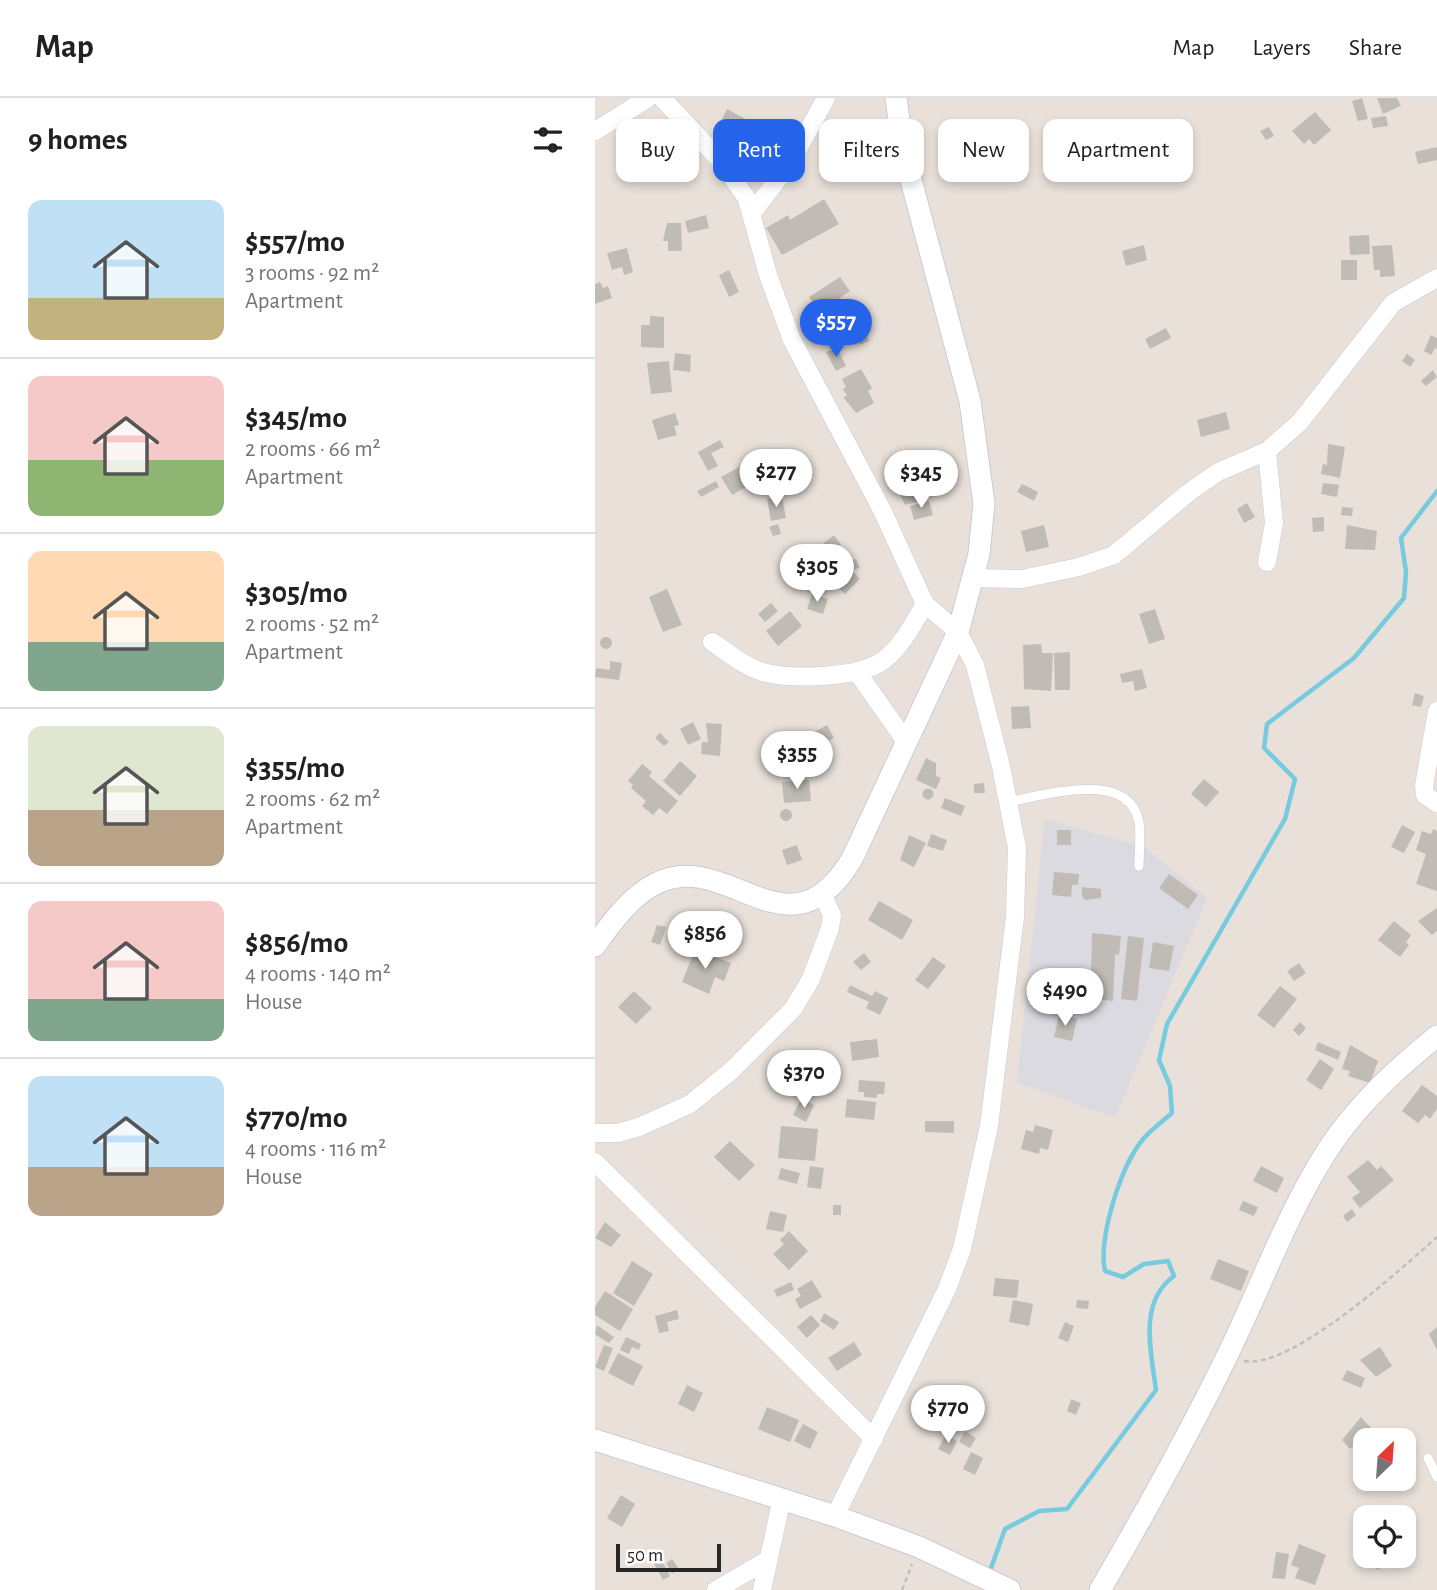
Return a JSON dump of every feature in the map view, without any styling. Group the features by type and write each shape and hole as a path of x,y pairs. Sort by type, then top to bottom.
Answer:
{"street":[{"path":"595,131 648,98"},
{"path":"662,98 720,160 741,188 753,213 768,275 792,340 876,499 925,604 958,632 975,665 1001,766 1017,848 1017,894 989,1126 962,1249 947,1289 835,1516"},
{"path":"753,213 791,162 826,98"},
{"path":"599,931 646,890 657,883 684,876 784,903 813,901 823,896 836,883 852,859 905,740 958,632 974,578 984,504 980,457 964,375 903,150 896,98"},
{"path":"974,578 1022,579 1079,567 1114,555 1188,493 1218,472 1267,451 1300,422 1394,303 1437,278"},
{"path":"1266,562 1273,523 1267,451"},
{"path":"712,642 761,672 794,676 857,672 881,663 892,653 925,604"},
{"path":"857,672 905,740"},
{"path":"1437,711 1424,786 1425,794 1437,803"},
{"path":"595,1133 618,1133 639,1127 690,1104 731,1071 793,1009 811,979 830,928 832,915 823,896"},
{"path":"1101,1590 1227,1357 1287,1228 1327,1151 1392,1074 1437,1036"},
{"path":"595,1162 874,1439"},
{"path":"595,1440 835,1516 919,1547 1010,1590"},
{"path":"762,1590 766,1561 782,1498"},
{"path":"716,1590 766,1561"}],"lane":[{"path":"1007,802 1099,787 1128,799 1139,820 1139,866"},
{"path":"1428,1458 1437,1478"}],"path":[{"path":"1227,1357 1256,1363 1311,1338 1391,1278 1437,1237"},
{"path":"902,1590 919,1547"}],"shaded area":[{"path":"1045,819 1144,847 1207,898 1115,1118 1017,1082"}],"building":[{"path":"1362,98 1368,119 1358,121 1352,101"},
{"path":"1377,98 1397,98 1401,106 1383,114"},
{"path":"727,109 745,119 722,119"},
{"path":"1315,112 1331,130 1314,145 1309,139 1304,144 1292,131"},
{"path":"1386,116 1388,126 1373,128 1371,118"},
{"path":"1269,127 1274,136 1266,140 1260,131"},
{"path":"1437,147 1437,160 1418,164 1415,152"},
{"path":"824,199 839,224 782,255 766,228 788,215 790,220"},
{"path":"706,215 709,228 688,233 685,221"},
{"path":"667,223 681,223 682,251 668,251 668,241 663,241"},
{"path":"1369,235 1370,254 1350,255 1349,236"},
{"path":"1144,245 1147,260 1126,266 1122,251"},
{"path":"1392,245 1395,276 1380,277 1380,270 1374,270 1372,246"},
{"path":"627,248 633,272 624,275 622,267 612,270 607,253"},
{"path":"1341,260 1357,260 1357,280 1341,280"},
{"path":"729,270 739,292 729,297 719,275"},
{"path":"840,277 850,291 819,312 809,297"},
{"path":"600,282 603,288 608,286 612,298 595,304 595,284"},
{"path":"650,316 664,317 664,348 641,347 641,325 650,325"},
{"path":"1166,328 1171,338 1150,349 1145,339"},
{"path":"864,330 869,341 860,345 855,334"},
{"path":"1431,335 1437,338 1437,349 1435,348 1431,355 1424,351"},
{"path":"837,348 846,366 836,371 826,352"},
{"path":"675,353 691,355 690,372 673,370"},
{"path":"1407,354 1415,360 1410,367 1402,361"},
{"path":"669,361 672,392 651,394 647,363"},
{"path":"861,369 872,388 868,391 874,403 856,413 843,397 847,396 842,379"},
{"path":"1433,370 1437,377 1426,386 1421,381"},
{"path":"1226,412 1230,429 1201,437 1197,420"},
{"path":"675,413 679,425 674,426 677,435 658,440 652,420"},
{"path":"720,440 724,447 711,453 718,466 708,471 698,452"},
{"path":"1328,444 1345,447 1340,478 1321,474 1323,464 1327,465"},
{"path":"750,464 754,465 754,473 750,474 746,473 745,469 746,465"},
{"path":"741,466 751,484 732,495 721,477"},
{"path":"921,473 927,499 905,505 898,490 905,488 903,477"},
{"path":"716,481 719,487 701,497 697,491"},
{"path":"1323,483 1339,485 1337,497 1321,494"},
{"path":"1022,484 1038,492 1034,501 1017,492"},
{"path":"782,497 786,518 771,521 767,499"},
{"path":"929,501 933,515 914,520 910,506"},
{"path":"1247,503 1255,517 1244,523 1237,509"},
{"path":"1342,507 1353,508 1352,516 1341,515"},
{"path":"1324,517 1324,531 1313,532 1312,518"},
{"path":"778,524 781,534 773,536 769,527"},
{"path":"1044,525 1049,547 1026,552 1021,531"},
{"path":"1347,525 1377,531 1375,550 1345,549"},
{"path":"834,535 841,545 827,555 820,546"},
{"path":"856,559 860,568 851,570 860,579 845,594 832,581 849,568 851,560"},
{"path":"810,571 820,576 815,585 806,580"},
{"path":"822,579 828,585 822,591 816,585"},
{"path":"667,589 682,625 663,632 649,597"},
{"path":"812,594 828,599 823,614 807,609"},
{"path":"771,603 778,611 765,622 758,614"},
{"path":"1155,609 1165,639 1149,644 1139,614"},
{"path":"790,611 802,626 778,646 766,631"},
{"path":"606,637 612,643 606,649 600,643"},
{"path":"1041,644 1042,653 1053,653 1051,691 1024,689 1023,645"},
{"path":"1070,652 1070,690 1055,690 1054,653"},
{"path":"610,661 622,663 619,680 595,677 596,668 610,670"},
{"path":"1142,669 1147,688 1135,691 1133,681 1122,683 1120,674"},
{"path":"1415,693 1424,696 1421,707 1412,705"},
{"path":"1029,706 1031,728 1012,729 1011,707"},
{"path":"693,722 701,739 688,745 680,729"},
{"path":"706,723 722,724 720,756 701,754 702,742 708,742"},
{"path":"827,725 834,738 827,742 823,735 811,742 807,736"},
{"path":"660,733 669,742 664,746 655,738"},
{"path":"926,758 936,763 936,776 941,778 936,789 916,780"},
{"path":"680,761 697,776 680,796 663,781"},
{"path":"642,764 652,772 649,776 678,801 667,814 659,808 653,815 642,806 646,801 631,788 633,785 628,781"},
{"path":"1204,779 1219,792 1206,807 1191,794"},
{"path":"809,780 811,801 784,803 782,782"},
{"path":"984,783 985,793 974,793 974,784"},
{"path":"928,788 934,794 928,800 922,794"},
{"path":"945,798 965,806 961,816 941,808"},
{"path":"786,809 792,815 786,821 780,815"},
{"path":"1402,825 1415,832 1404,853 1391,847"},
{"path":"1433,829 1437,831 1437,891 1416,884 1426,854 1416,850 1422,831 1431,834"},
{"path":"1057,830 1071,830 1071,845 1057,845"},
{"path":"931,834 947,840 943,851 927,846"},
{"path":"909,835 926,843 914,867 900,860"},
{"path":"797,845 802,860 787,865 782,850"},
{"path":"1054,872 1079,874 1078,885 1072,885 1071,897 1052,895"},
{"path":"1169,874 1198,895 1188,909 1159,888"},
{"path":"1082,887 1101,889 1101,898 1085,900"},
{"path":"879,901 913,920 902,940 868,920"},
{"path":"1437,908 1437,931 1432,935 1418,921"},
{"path":"1394,921 1411,935 1406,942 1409,945 1400,957 1378,940"},
{"path":"687,922 698,929 699,934 692,945 687,946 676,939 675,934 682,923"},
{"path":"657,925 666,927 660,945 651,942"},
{"path":"1092,933 1121,936 1119,955 1115,954 1113,1001 1083,998 1085,976 1091,977"},
{"path":"1128,936 1144,938 1137,1001 1121,999"},
{"path":"1153,942 1174,946 1169,971 1149,968"},
{"path":"695,950 731,963 724,981 715,977 709,994 682,982"},
{"path":"864,953 871,962 861,970 853,962"},
{"path":"933,957 946,966 928,989 915,980"},
{"path":"1299,963 1306,973 1294,981 1287,971"},
{"path":"850,985 872,996 875,991 888,998 880,1015 866,1008 869,1002 847,992"},
{"path":"1280,986 1297,999 1274,1028 1257,1015"},
{"path":"634,991 652,1008 636,1024 618,1007"},
{"path":"1059,1015 1077,1019 1072,1041 1054,1037"},
{"path":"1300,1022 1306,1028 1299,1036 1293,1030"},
{"path":"877,1039 879,1057 852,1061 850,1042"},
{"path":"1318,1042 1341,1052 1338,1060 1315,1050"},
{"path":"1350,1045 1378,1061 1370,1083 1348,1076 1350,1071 1342,1069"},
{"path":"1320,1059 1334,1069 1321,1090 1306,1080"},
{"path":"859,1080 885,1082 884,1094 877,1094 877,1098 864,1097 864,1092 858,1092"},
{"path":"1422,1085 1437,1096 1437,1109 1430,1119 1425,1115 1418,1123 1402,1111"},
{"path":"801,1099 814,1105 806,1122 793,1115"},
{"path":"847,1099 876,1102 874,1120 845,1117"},
{"path":"925,1121 954,1121 954,1133 925,1132"},
{"path":"1035,1125 1053,1130 1048,1150 1040,1148 1039,1154 1021,1149 1026,1130 1033,1132"},
{"path":"781,1126 818,1129 815,1161 778,1158"},
{"path":"730,1141 755,1165 739,1181 714,1157"},
{"path":"1368,1160 1377,1170 1381,1166 1394,1180 1360,1208 1352,1198 1360,1192 1347,1177"},
{"path":"810,1166 824,1168 821,1189 807,1187"},
{"path":"1261,1166 1284,1178 1277,1193 1253,1181"},
{"path":"781,1168 800,1173 797,1184 778,1179"},
{"path":"1243,1201 1258,1207 1254,1216 1239,1210"},
{"path":"833,1205 841,1205 841,1215 833,1215"},
{"path":"1352,1209 1356,1215 1347,1222 1343,1216"},
{"path":"770,1211 787,1215 783,1232 766,1229"},
{"path":"605,1222 621,1235 611,1247 595,1238"},
{"path":"789,1231 808,1251 789,1270 773,1254 784,1244 780,1240"},
{"path":"1218,1259 1249,1271 1241,1291 1210,1279"},
{"path":"632,1261 653,1274 634,1306 613,1293"},
{"path":"995,1278 1019,1280 1017,1298 993,1296"},
{"path":"812,1280 822,1297 800,1309 795,1299 801,1296 797,1289"},
{"path":"791,1282 794,1290 777,1297 774,1290"},
{"path":"605,1291 633,1309 620,1331 595,1315 595,1307"},
{"path":"1013,1300 1033,1304 1029,1326 1009,1322"},
{"path":"1077,1300 1089,1301 1088,1309 1076,1308"},
{"path":"677,1310 679,1319 667,1322 669,1331 659,1333 655,1316"},
{"path":"824,1313 839,1322 834,1330 820,1321"},
{"path":"811,1315 820,1325 807,1338 797,1327"},
{"path":"1065,1322 1074,1326 1068,1342 1058,1338"},
{"path":"597,1325 614,1337 609,1343 595,1334"},
{"path":"1437,1327 1437,1350 1429,1334"},
{"path":"626,1337 641,1344 639,1350 632,1347 629,1354 620,1350"},
{"path":"854,1342 862,1355 837,1371 828,1358"},
{"path":"604,1345 613,1348 604,1371 595,1367"},
{"path":"1380,1347 1392,1366 1376,1377 1360,1360"},
{"path":"618,1353 643,1366 633,1386 608,1373"},
{"path":"1347,1370 1365,1378 1361,1388 1342,1380"},
{"path":"687,1385 703,1393 694,1412 678,1404"},
{"path":"1071,1399 1081,1403 1076,1415 1067,1411"},
{"path":"767,1407 799,1420 790,1442 758,1429"},
{"path":"1361,1417 1371,1428 1353,1428 1353,1446 1350,1449 1342,1440"},
{"path":"803,1424 818,1432 810,1449 794,1441"},
{"path":"965,1431 976,1438 970,1448 959,1442"},
{"path":"946,1435 957,1441 950,1455 938,1449"},
{"path":"971,1452 983,1458 975,1475 963,1469"},
{"path":"621,1495 635,1504 622,1527 607,1518"},
{"path":"1299,1544 1326,1555 1315,1585 1295,1578 1299,1568 1291,1565"},
{"path":"1276,1552 1289,1554 1285,1579 1272,1578"},
{"path":"660,1556 670,1576 663,1580 652,1560"},
{"path":"672,1559 679,1569 672,1574 666,1563"}],"waterway":[{"path":"991,1568 1005,1529 1039,1511 1067,1509 1156,1390 1150,1344 1151,1313 1155,1299 1174,1276 1168,1261 1144,1264 1123,1277 1105,1271 1104,1257 1108,1221 1127,1165 1144,1138 1172,1113 1170,1086 1159,1060 1167,1024 1285,819 1295,779 1264,748 1267,724 1354,658 1404,598 1406,572 1401,538 1437,491"}]}
